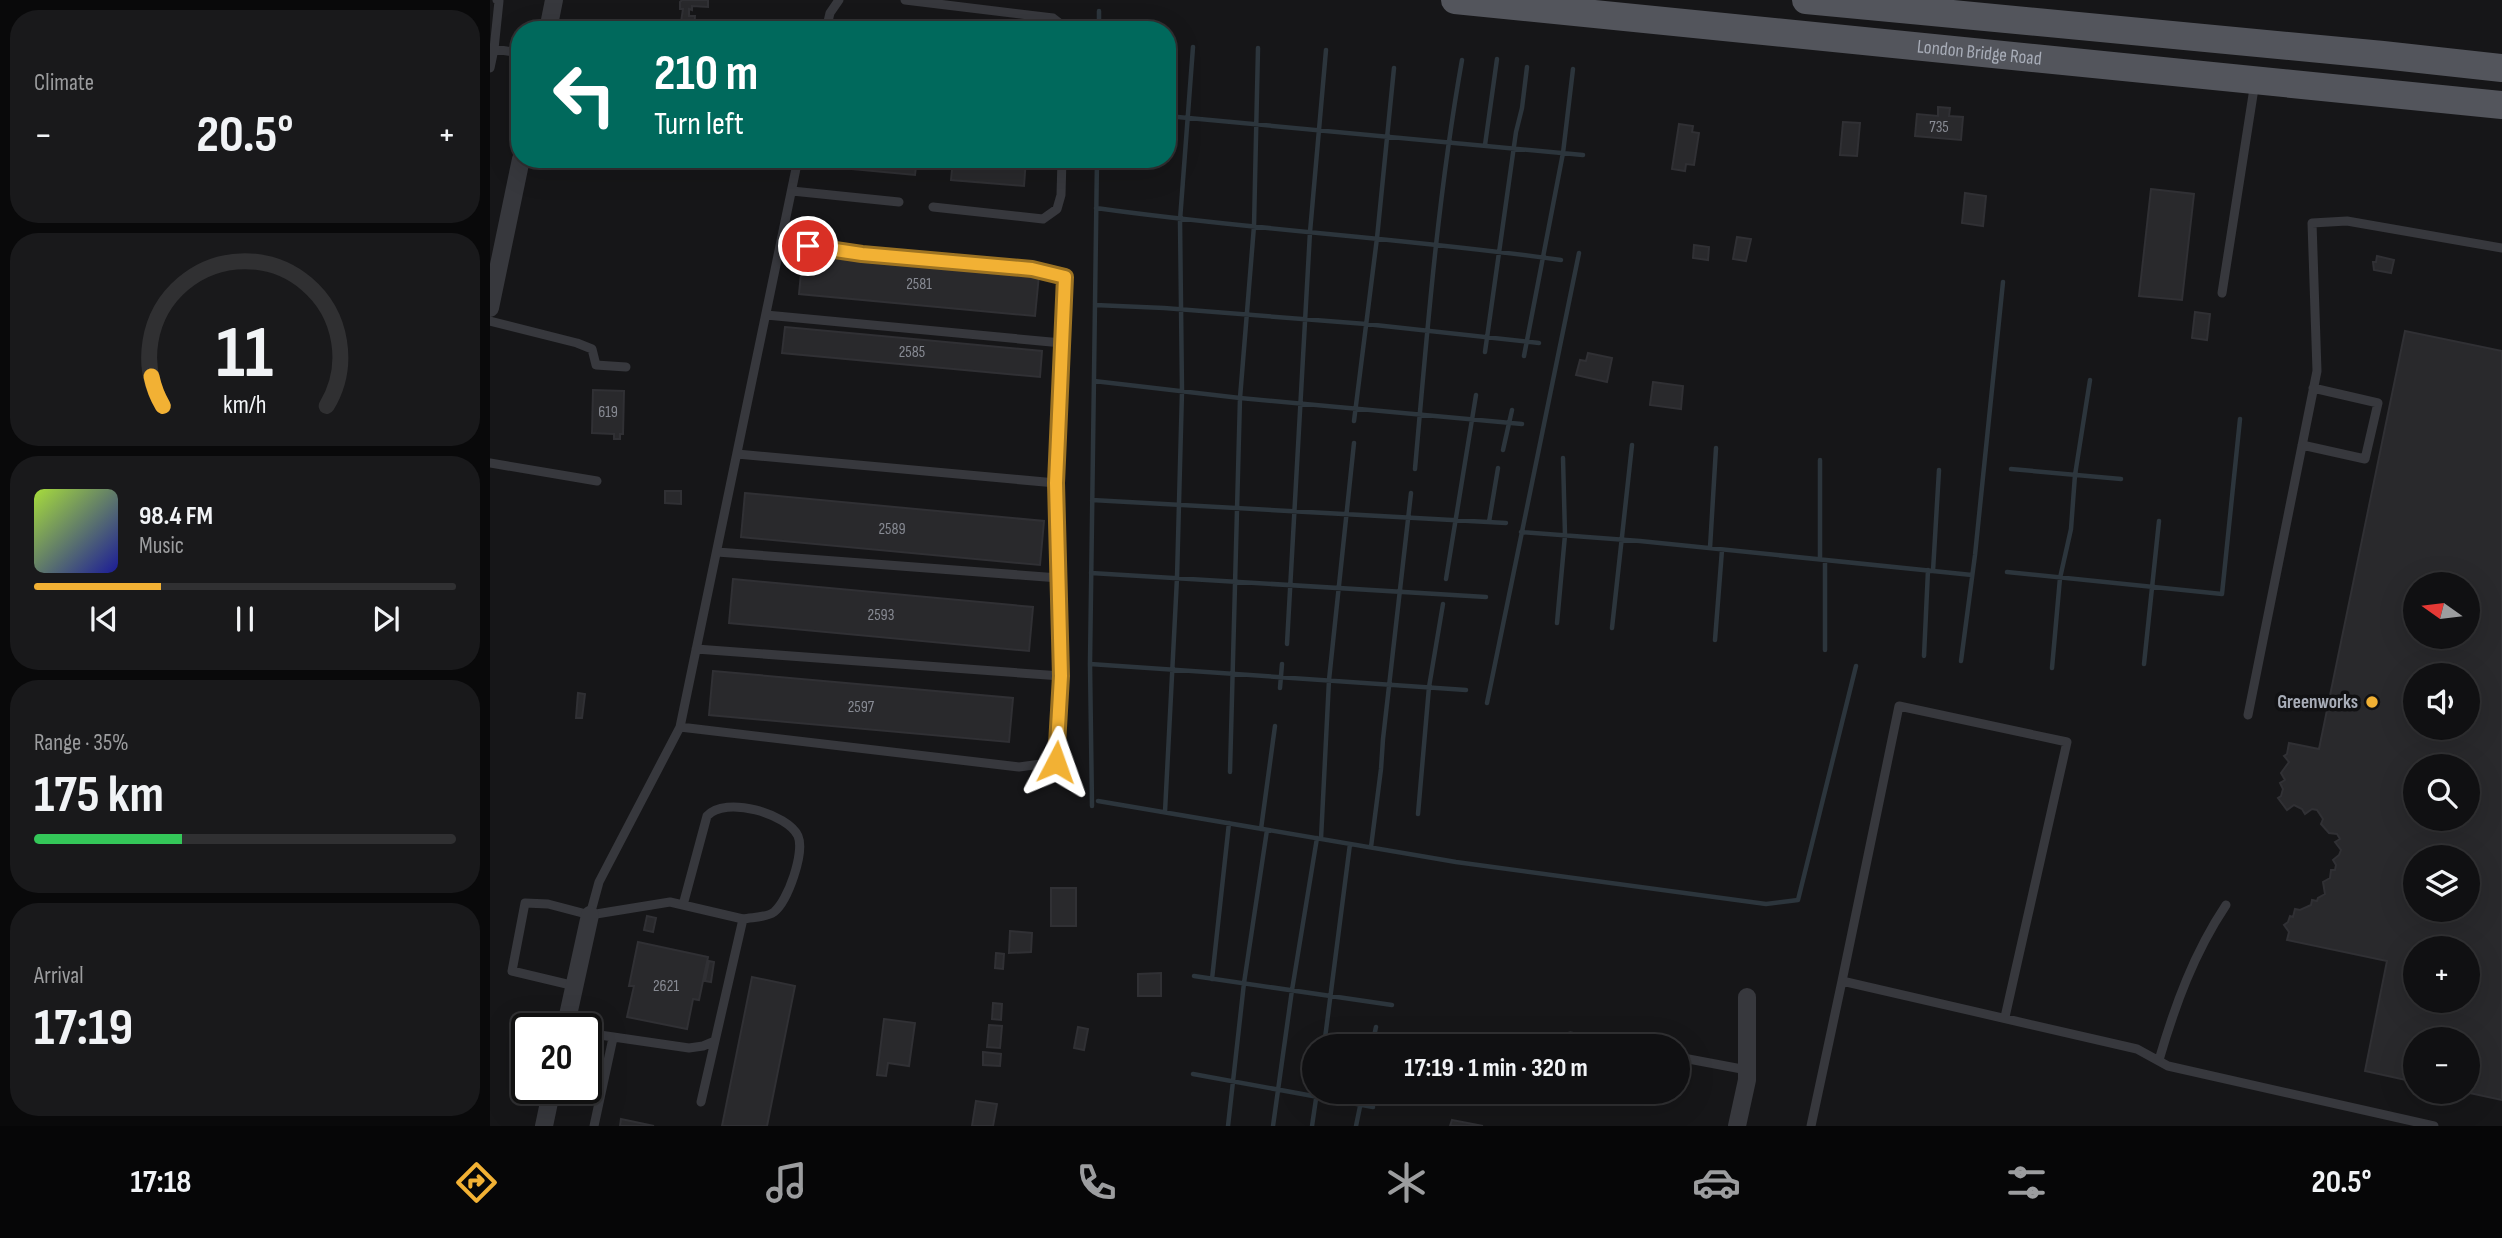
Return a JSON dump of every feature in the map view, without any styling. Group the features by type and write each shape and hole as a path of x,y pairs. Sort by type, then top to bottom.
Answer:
{"main road":[{"name":"London Bridge Road","path":"1455,0 2502,106"},
{"name":"London Bridge Road","path":"1806,0 2502,68"},
{"path":"2043,59 2046,24"}],"street":[{"path":"550,21 554,0"},
{"path":"490,309 519,168"},
{"path":"569,1013 590,915"},
{"path":"1737,1126 1747,1070 1747,997"},
{"path":"544,1126 549,1104"}],"lane":[{"path":"490,68 497,0"},
{"path":"828,21 839,0"},
{"path":"905,0 1053,18 1057,21"},
{"path":"494,49 511,52"},
{"path":"2222,293 2255,81"},
{"path":"590,915 599,882 680,727 796,168"},
{"path":"933,206 1043,219 1057,209 1061,195 1062,168"},
{"path":"792,191 899,202"},
{"path":"2248,715 2317,370 2312,223 2347,221 2502,248"},
{"path":"680,727 1019,767 1056,762 1061,676 1056,483 1065,277 1032,269 862,254 781,243"},
{"path":"766,314 1062,343"},
{"path":"490,321 577,343 592,349 596,365 626,368"},
{"path":"2302,445 2365,459 2378,402 2314,388"},
{"path":"737,454 1056,483"},
{"path":"490,463 597,481"},
{"path":"717,552 1059,578"},
{"path":"696,649 1061,676"},
{"path":"1811,1126 1899,706 2067,742 2005,1017"},
{"path":"575,986 512,971 525,903 548,904 590,915 661,902 743,919 768,915 782,904 789,891 800,846 796,832 788,825 741,806 712,809 707,816 683,905"},
{"path":"2159,1060 2193,963 2226,905"},
{"path":"701,1102 743,919"},
{"path":"1842,981 2137,1049 2168,1066 2434,1126"},
{"path":"602,1036 689,1048 715,1041"},
{"path":"594,1126 613,1038"},
{"path":"1690,1059 1747,1070"}],"building":[{"path":"708,0 708,7 692,6 689,16 695,16 695,21 681,21 683,9 680,9 680,2"},
{"path":"1938,107 1950,108 1949,116 1963,117 1961,140 1915,136 1917,114 1938,116"},
{"path":"1843,122 1860,123 1857,156 1840,155"},
{"path":"1679,124 1693,126 1692,132 1699,133 1694,165 1686,164 1685,171 1672,169"},
{"path":"842,168 916,168 915,175"},
{"path":"952,168 1025,168 1024,186 951,180"},
{"path":"2151,189 2194,194 2182,300 2139,296"},
{"path":"1965,193 1986,196 1983,226 1962,223"},
{"path":"1737,237 1751,239 1746,261 1733,259"},
{"path":"1694,245 1709,247 1708,260 1693,258"},
{"path":"803,253 1039,275 1035,316 799,294"},
{"path":"2377,256 2394,260 2391,273 2374,270 2373,262 2376,262"},
{"path":"2195,312 2210,314 2207,340 2192,338"},
{"path":"785,327 1042,351 1040,377 782,353"},
{"name":"Greenworks","path":"2405,331 2502,351 2502,1100 2480,1095 2480,1027 2403,1027 2403,1079 2365,1071 2387,961 2287,940 2289,932 2284,925 2290,916 2293,917 2295,909 2300,910 2311,905 2312,900 2317,901 2325,894 2323,882 2330,878 2331,870 2335,870 2333,860 2341,850 2335,842 2340,839 2337,834 2329,833 2321,824 2323,819 2317,810 2312,809 2305,814 2294,805 2287,810 2278,798 2283,789 2280,783 2285,780 2281,773 2289,762 2284,756 2289,743 2319,749"},
{"path":"1588,353 1612,358 1607,382 1576,375 1580,360 1586,361"},
{"path":"1653,382 1683,386 1681,409 1650,405"},
{"path":"593,390 624,391 623,434 620,434 620,439 614,439 614,434 592,433"},
{"path":"665,491 681,491 681,504 665,503"},
{"path":"745,493 1044,521 1040,565 741,537"},
{"path":"733,579 1033,607 1029,651 729,623"},
{"path":"713,671 1013,698 1009,742 709,715"},
{"path":"578,693 585,694 582,718 576,718"},
{"path":"1051,888 1076,888 1076,926 1051,926"},
{"path":"647,916 656,918 653,932 644,930"},
{"path":"1010,931 1032,933 1031,952 1009,953"},
{"path":"638,942 708,957 699,1000 693,999 687,1029 627,1017 634,986 629,986"},
{"path":"996,953 1004,954 1003,969 995,968"},
{"path":"709,961 714,962 711,982 705,981"},
{"path":"1161,973 1161,996 1138,996 1138,974"},
{"path":"752,977 795,986 767,1126 722,1126"},
{"path":"993,1003 1002,1004 1001,1020 992,1019"},
{"path":"884,1019 915,1023 909,1066 888,1063 886,1076 877,1075"},
{"path":"989,1025 1002,1026 1000,1048 987,1047"},
{"path":"1078,1027 1088,1029 1084,1050 1074,1048"},
{"path":"983,1052 1001,1054 1000,1066 983,1065"},
{"path":"976,1101 997,1104 993,1126 972,1126"},
{"path":"621,1119 654,1126 620,1126"},
{"path":"1452,1120 1483,1126 1450,1126"}],"waterway":[{"path":"1099,11 1099,21"},
{"path":"1165,812 1177,578 1182,391 1180,220 1193,47"},
{"path":"1230,772 1240,398 1254,226 1258,48"},
{"path":"1287,644 1310,232 1326,50"},
{"path":"1485,145 1497,59"},
{"path":"1415,469 1440,213 1462,60"},
{"path":"1485,352 1527,67"},
{"path":"1354,421 1377,238 1394,68"},
{"path":"1524,356 1563,153 1573,69"},
{"path":"1176,117 1583,155"},
{"path":"1090,664 1097,168"},
{"path":"1096,208 1561,260"},
{"path":"1487,703 1579,253"},
{"path":"1961,661 1975,555 2003,282"},
{"path":"1095,305 1366,324 1539,343"},
{"path":"2052,668 2060,578 2071,529 2075,475 2090,380"},
{"path":"1094,381 1240,398 1522,424"},
{"path":"1446,579 1476,395"},
{"path":"1503,450 1512,410"},
{"path":"2007,572 2222,594 2240,419"},
{"path":"1321,839 1329,680 1354,443"},
{"path":"1612,628 1632,445"},
{"path":"1710,548 1716,448"},
{"path":"1557,623 1565,535 1563,458"},
{"path":"1820,460 1820,559"},
{"path":"1489,522 1498,468"},
{"path":"2011,469 2121,479"},
{"path":"1933,571 1939,470"},
{"path":"1371,847 1411,493"},
{"path":"1092,500 1506,523"},
{"path":"2144,664 2159,521"},
{"path":"1521,532 1640,541 1972,575"},
{"path":"1715,640 1722,550"},
{"path":"1825,560 1825,650"},
{"path":"1924,656 1928,570"},
{"path":"1091,573 1486,597"},
{"path":"1418,814 1429,687 1443,604"},
{"path":"1092,806 1090,664 1466,690"},
{"path":"1280,688 1282,664"},
{"path":"1098,801 1456,862 1766,904 1798,900 1856,666"},
{"path":"1261,829 1275,726"},
{"path":"1212,979 1229,823"},
{"path":"1228,1126 1244,983 1267,830"},
{"path":"1273,1126 1317,838"},
{"path":"1326,1034 1350,844"},
{"path":"1194,976 1392,1005"},
{"path":"1375,1034 1376,1027"},
{"path":"1193,1074 1373,1107"},
{"path":"1312,1126 1315,1104"},
{"path":"1356,1126 1361,1104"}],"place":[{"name":"Greenworks","path":"2372,702"}],"route":[{"path":"808,246 862,254 1032,269 1065,277 1056,483 1061,676 1056,762"}]}
